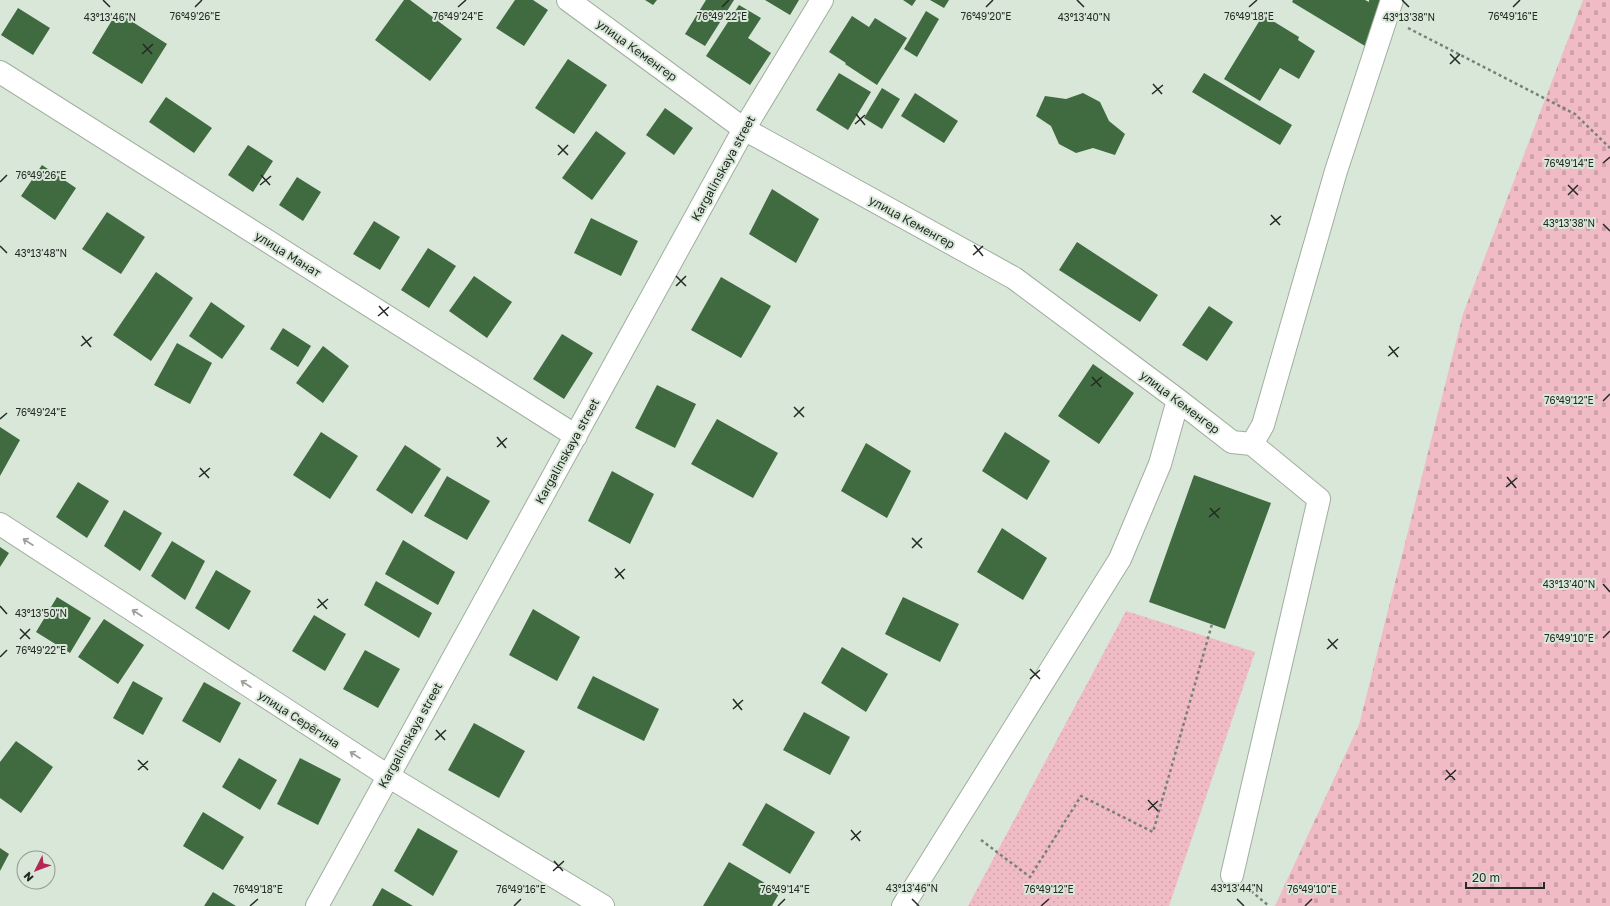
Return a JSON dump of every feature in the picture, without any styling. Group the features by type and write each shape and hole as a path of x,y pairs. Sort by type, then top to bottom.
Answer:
{"street":[{"name":"улица Кеменгер","path":"568,0 744,129 1014,278 1232,442 1252,444"},
{"name":"Kargalinskaya street","path":"317,906 744,129 822,0"},
{"path":"1232,875 1319,499 1252,444 1262,425 1336,172 1389,8"},
{"name":"улица Манат","path":"0,72 576,436"},
{"path":"903,906 1120,559 1160,464 1178,400"},
{"name":"улица Серёгина","path":"0,524 388,776 603,906"}],"path":[{"path":"1389,8 1575,114 1610,148"},
{"path":"981,840 1030,877 1081,796 1153,832 1212,624"}],"green space":[{"path":"1583,0 1610,0 1610,906 1275,906 1359,725 1463,314"},
{"path":"1126,611 1255,652 1169,906 968,906"}],"building":[{"path":"404,0 410,0 462,39 430,81 375,40"},
{"path":"515,0 533,0 548,10 524,46 496,28"},
{"path":"645,0 657,0 653,5"},
{"path":"706,0 734,0 705,46 685,34"},
{"path":"765,0 799,0 790,15"},
{"path":"903,0 916,0 912,6"},
{"path":"930,0 949,0 944,8"},
{"path":"1293,0 1365,0 1369,2 1369,0 1384,0 1365,46 1292,2"},
{"path":"739,5 761,18 748,38 771,53 750,85 706,56"},
{"path":"18,8 50,28 33,55 1,35"},
{"path":"926,11 939,19 917,57 904,49"},
{"path":"117,12 167,44 142,84 92,53"},
{"path":"1263,15 1299,37 1298,40 1315,51 1299,79 1280,68 1260,101 1224,79"},
{"path":"852,16 869,27 875,18 907,38 877,85 829,52"},
{"path":"568,59 607,85 574,134 535,108"},
{"path":"839,73 871,92 848,130 816,110"},
{"path":"1204,73 1292,125 1280,145 1192,92"},
{"path":"882,88 900,99 882,129 864,118"},
{"path":"915,93 958,121 944,143 901,116"},
{"path":"1083,93 1100,102 1109,121 1125,134 1115,155 1093,148 1076,153 1059,144 1051,126 1036,116 1045,96 1066,99"},
{"path":"166,97 212,128 194,153 149,122"},
{"path":"665,108 693,128 674,155 646,135"},
{"path":"596,131 626,153 592,200 562,178"},
{"path":"248,145 273,161 253,192 228,175"},
{"path":"42,165 76,188 55,220 21,196"},
{"path":"297,177 321,192 303,221 279,205"},
{"path":"772,189 819,219 796,263 749,234"},
{"path":"107,212 145,237 121,274 82,249"},
{"path":"591,218 638,241 621,276 574,253"},
{"path":"374,221 400,237 380,270 353,254"},
{"path":"1077,242 1158,295 1140,322 1059,270"},
{"path":"428,248 456,266 429,308 401,290"},
{"path":"156,272 193,298 151,361 113,335"},
{"path":"474,276 512,302 487,338 449,311"},
{"path":"721,277 771,306 741,358 691,330"},
{"path":"211,302 245,326 222,359 189,336"},
{"path":"1209,306 1233,322 1207,361 1182,345"},
{"path":"283,328 311,346 298,367 270,349"},
{"path":"562,334 593,353 564,399 533,379"},
{"path":"177,343 212,363 190,404 154,385"},
{"path":"323,346 349,366 323,403 296,383"},
{"path":"1093,364 1134,393 1099,444 1058,416"},
{"path":"657,385 696,404 675,448 635,428"},
{"path":"717,419 778,453 753,498 691,464"},
{"path":"0,427 20,440 0,476"},
{"path":"321,432 358,456 330,499 293,475"},
{"path":"1005,432 1050,461 1027,500 982,471"},
{"path":"866,443 911,471 887,518 841,491"},
{"path":"405,445 441,469 412,514 376,490"},
{"path":"612,471 654,494 630,544 588,521"},
{"path":"1194,475 1271,503 1225,629 1149,602"},
{"path":"447,476 490,501 467,540 424,516"},
{"path":"78,482 109,501 87,538 56,517"},
{"path":"124,510 162,533 140,571 104,546"},
{"path":"1002,528 1047,558 1023,600 977,572"},
{"path":"403,540 455,572 438,605 385,574"},
{"path":"172,541 205,561 185,600 151,576"},
{"path":"0,547 9,553 0,567"},
{"path":"216,570 251,591 229,630 195,608"},
{"path":"376,581 432,613 419,638 364,605"},
{"path":"57,597 91,618 70,653 36,632"},
{"path":"903,597 959,624 940,662 885,634"},
{"path":"533,609 580,637 557,681 509,655"},
{"path":"314,615 346,634 325,671 292,651"},
{"path":"104,619 144,645 118,684 78,657"},
{"path":"842,647 888,674 866,712 821,683"},
{"path":"365,650 400,669 378,708 343,689"},
{"path":"593,676 659,709 644,741 577,708"},
{"path":"133,681 163,698 143,735 113,718"},
{"path":"204,682 241,703 220,743 182,721"},
{"path":"804,712 850,737 830,775 783,750"},
{"path":"474,723 525,751 499,798 448,770"},
{"path":"16,741 53,767 21,813 0,798 0,762"},
{"path":"239,758 277,780 260,810 222,787"},
{"path":"300,758 341,779 318,825 277,804"},
{"path":"766,803 815,832 790,874 742,845"},
{"path":"203,812 244,837 223,870 183,846"},
{"path":"418,828 458,851 433,896 394,871"},
{"path":"0,848 9,854 0,871"},
{"path":"729,862 780,892 772,906 703,906"},
{"path":"382,888 413,906 372,906"},
{"path":"213,892 236,906 204,906"}]}
